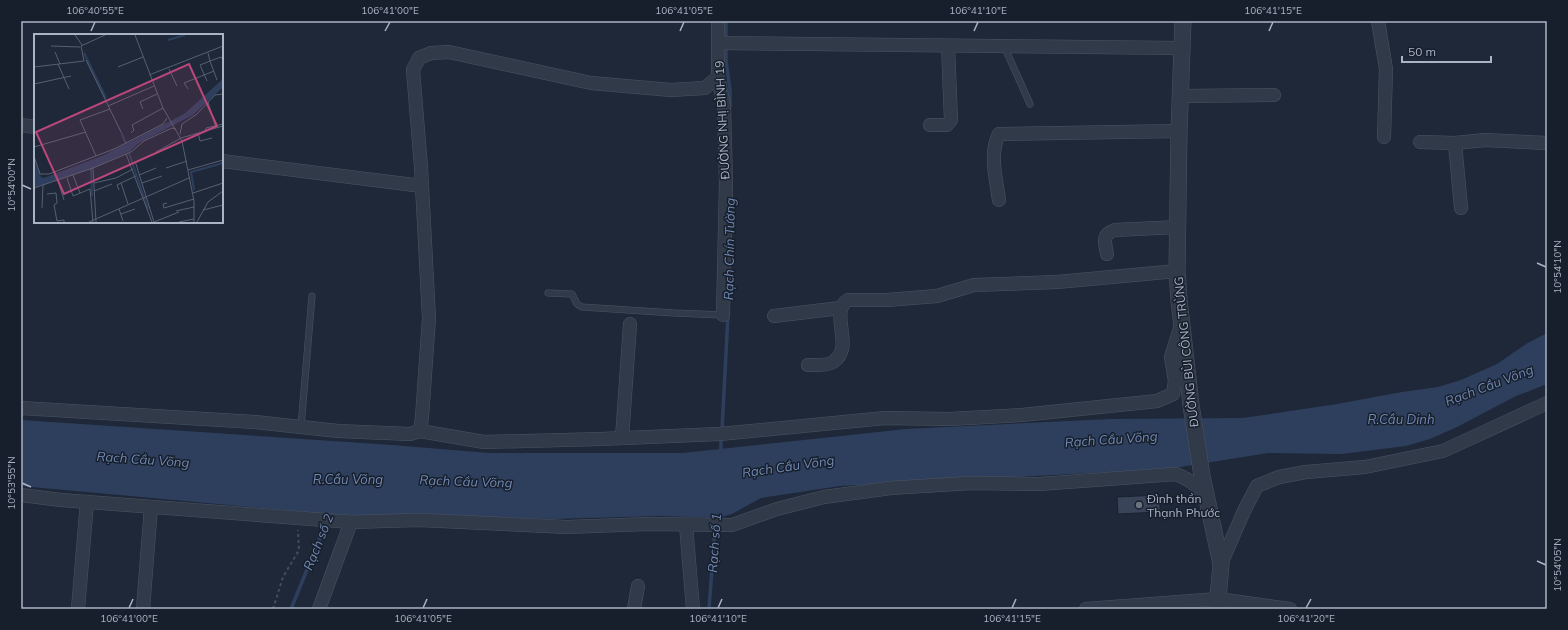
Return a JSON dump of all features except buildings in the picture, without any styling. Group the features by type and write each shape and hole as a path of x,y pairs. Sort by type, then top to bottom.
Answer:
{"street":[{"name":"ĐƯỜNG NHỊ BÌNH 19","path":"718,21 718,77 724,106 726,183 723,315"},
{"name":"ĐƯỜNG BÙI CÔNG TRỪNG","path":"1183,21 1179,131 1177,271 1181,324 1191,405 1202,476 1221,564 1217,604"},
{"path":"1378,21 1386,69 1384,138"},
{"path":"719,43 1182,48"},
{"path":"930,125 947,125 951,120 948,46"},
{"path":"420,431 429,318 422,186 413,70 419,58 430,53 449,52 591,83 671,90 705,88 718,77"},
{"path":"1181,96 1274,95"},
{"path":"21,125 34,127"},
{"path":"1000,200 993,165 995,143 999,134 1179,131"},
{"path":"1420,142 1485,140 1547,144"},
{"path":"1455,142 1461,208"},
{"path":"223,162 422,186"},
{"path":"1107,254 1105,243 1106,237 1108,233 1115,230 1178,226"},
{"path":"808,365 832,363 841,353 843,334 840,308 843,303 848,300 887,300 937,296 974,285 1057,282 1177,271"},
{"path":"774,316 840,308"},
{"path":"622,438 630,324"},
{"path":"21,408 255,422 338,431 410,434 420,431 484,442 725,434 886,418 950,419 1022,415 1157,401 1173,394 1175,381 1171,357 1181,324"},
{"path":"1221,564 1257,486 1279,477 1306,472 1365,467 1443,451 1547,403"},
{"path":"21,495 87,502 351,522 419,520 567,527 647,524 732,525 777,509 824,497 891,488 972,483 1040,484 1176,474 1197,485 1209,505"},
{"path":"78,609 87,502"},
{"path":"143,609 151,507"},
{"path":"319,609 351,522"},
{"path":"686,525 693,609"},
{"path":"634,609 638,586"},
{"path":"1086,609 1217,604 1290,609"}],"lane":[{"path":"1004,46 1030,104"},
{"path":"548,293 572,294 577,304 582,307 723,315"},
{"path":"302,427 312,296"}],"path":[{"path":"273,609 283,577 299,550 298,518"}],"water":[{"path":"1547,333 1547,384 1516,396 1457,427 1430,439 1406,446 1342,454 1268,453 1168,469 840,486 761,498 732,514 718,518 661,516 550,519 459,516 349,516 21,486 21,420 489,453 683,453 906,429 1110,419 1243,418 1438,387 1461,380 1497,364 1526,344"}],"waterway":[{"name":"Rạch Chín Tường","path":"726,21 726,61 730,90 730,107"},
{"name":"Rạch Chín Tường","path":"722,430 728,315"},
{"name":"Rạch Chín Tường","path":"721,437 721,452"},
{"name":"Rạch số 2","path":"291,609 326,523"},
{"name":"Rạch số 1","path":"709,609 715,528"}],"place":[{"name":"Đình thần Thạnh Phước","path":"1139,505"}],"water label":[{"name":"Rạch Cầu Võng","path":"1489,385"},
{"name":"R.Cầu Dinh","path":"1401,419"},
{"name":"Rạch Cầu Võng","path":"1111,439"},
{"name":"Rạch Cầu Võng","path":"143,459"},
{"name":"Rạch Cầu Võng","path":"788,466"},
{"name":"R.Cầu Võng","path":"348,479"},
{"name":"Rạch Cầu Võng","path":"466,481"}]}
